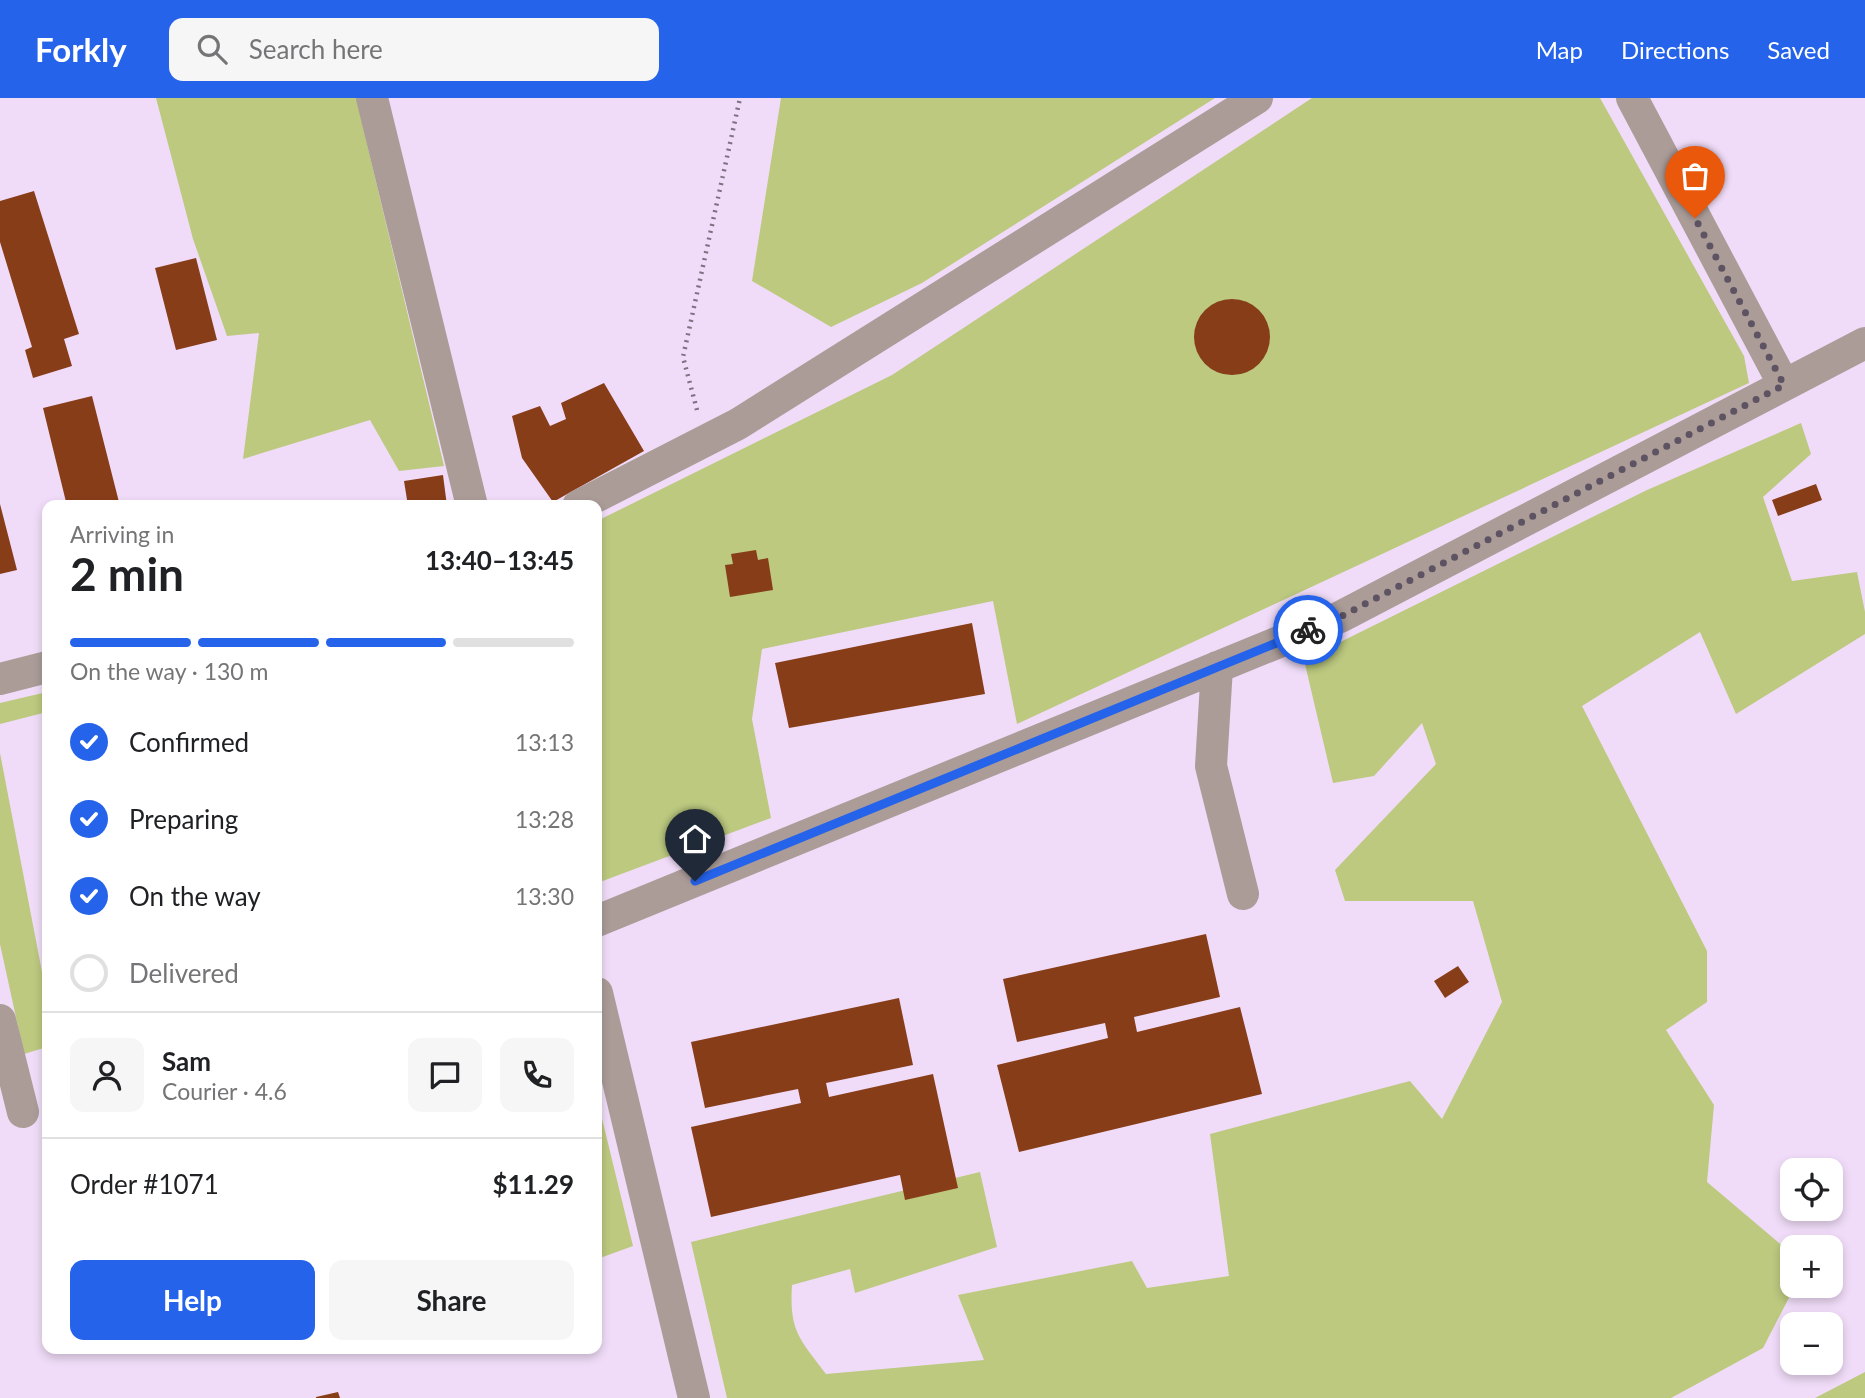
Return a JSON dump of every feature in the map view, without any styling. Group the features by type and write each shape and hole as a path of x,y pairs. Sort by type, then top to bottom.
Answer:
{"street":[{"path":"372,98 471,500"},
{"path":"591,500 738,424 1257,98"},
{"path":"1632,98 1784,385"},
{"path":"602,919 1340,617 1865,343"},
{"path":"1217,667 1211,766 1243,894"},
{"path":"0,679 42,668"},
{"path":"602,1014 694,1398"},
{"path":"0,1020 23,1112"}],"path":[{"path":"705,441 683,357 740,98"}],"green space":[{"path":"156,98 356,98 444,466 399,471 370,420 243,459 259,333 227,336 193,239"},
{"path":"781,98 1215,98 922,283 831,327 752,281"},
{"path":"1312,98 1600,98 1744,356 1749,383 1017,724 993,601 762,649 752,719 771,818 602,881 602,519 892,375"},
{"path":"1801,423 1811,454 1763,497 1792,581 1857,572 1865,612 1865,634 1736,714 1700,632 1582,706 1707,951 1707,1002 1666,1030 1714,1105 1707,1182 1780,1244 1780,1298 1789,1298 1763,1348 1671,1398 727,1398 691,1242 980,1172 997,1247 855,1293 850,1269 792,1285 792,1314 798,1334 826,1374 984,1360 958,1295 1132,1261 1147,1288 1229,1276 1210,1134 1410,1081 1442,1119 1502,1002 1473,901 1345,901 1335,870 1436,764 1422,723 1374,776 1333,783 1304,660 1647,490"},
{"path":"42,693 42,713 0,724 0,703"},
{"path":"0,753 42,972 42,1049 24,1054 0,944"},
{"path":"602,1119 633,1246 602,1257"},
{"path":"1865,1372 1865,1398 1815,1398"}],"building":[{"path":"34,191 79,334 64,339 72,366 33,378 25,350 32,347 0,242 0,201"},
{"path":"196,258 217,340 176,350 155,268"},
{"path":"1232,299 1246,302 1259,310 1267,323 1270,337 1267,351 1259,364 1246,372 1232,375 1218,372 1205,364 1197,351 1194,337 1197,323 1205,310 1218,302"},
{"path":"604,383 644,451 557,500 552,500 522,458 512,416 540,406 550,426 566,419 561,403"},
{"path":"92,396 118,500 66,500 43,408"},
{"path":"443,475 446,500 407,500 404,481"},
{"path":"1816,484 1822,500 1778,516 1772,500"},
{"path":"0,504 17,570 0,574"},
{"path":"756,550 758,560 768,558 773,590 730,597 725,565 733,564 731,554"},
{"path":"972,623 985,694 789,728 775,663"},
{"path":"1206,934 1220,997 1134,1017 1137,1032 1240,1007 1262,1094 1019,1152 997,1065 1108,1038 1105,1023 1017,1042 1003,979"},
{"path":"1458,966 1469,982 1445,998 1434,981"},
{"path":"899,998 913,1065 826,1083 829,1097 933,1074 958,1188 905,1200 900,1175 711,1217 691,1127 801,1103 798,1089 705,1108 691,1042"},
{"path":"338,1392 340,1398 316,1398 316,1397"}],"way so far":[{"path":"1308,630 1340,617 1784,385 1695,218"}],"route":[{"path":"695,881 1308,630"}]}
